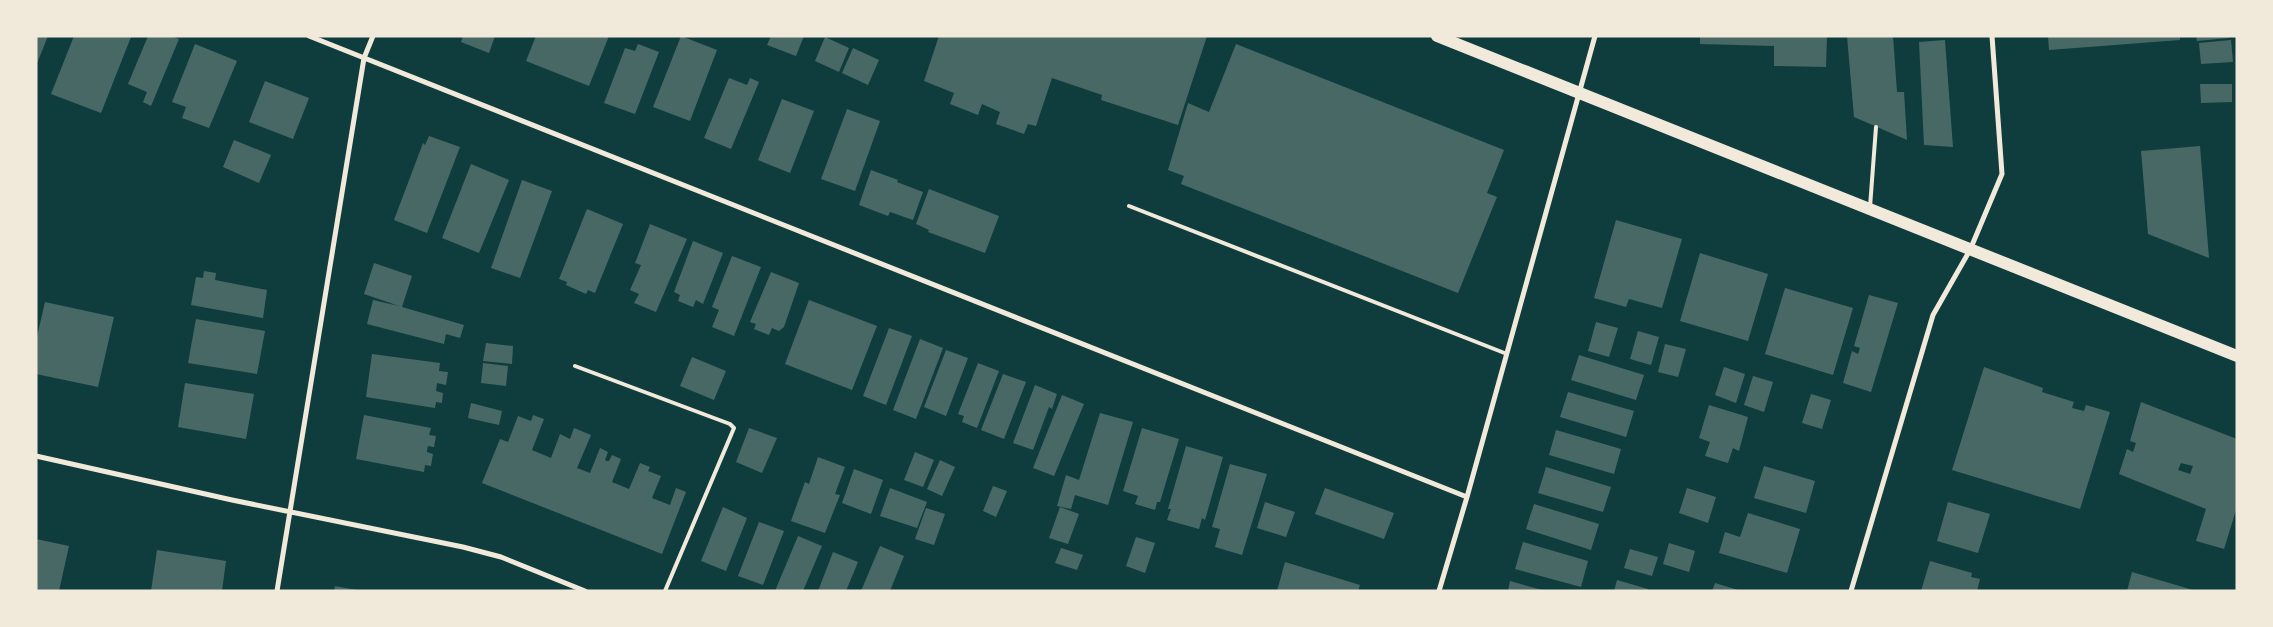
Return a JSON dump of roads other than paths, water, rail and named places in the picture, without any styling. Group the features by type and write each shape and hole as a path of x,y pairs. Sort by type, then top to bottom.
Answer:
{"main road":[{"path":"1437,36 2237,356"}],"street":[{"path":"309,36 1467,497"},
{"path":"277,591 364,58 373,36"},
{"path":"1439,591 1467,497 1595,36"},
{"path":"1850,591 1933,315 1970,250 2002,174 1992,36"},
{"path":"36,456 290,512 463,547 500,557 585,591"}],"lane":[{"path":"1870,210 1876,127"},
{"path":"1129,206 1507,354"},
{"path":"574,366 730,424 734,428 666,591"}]}
